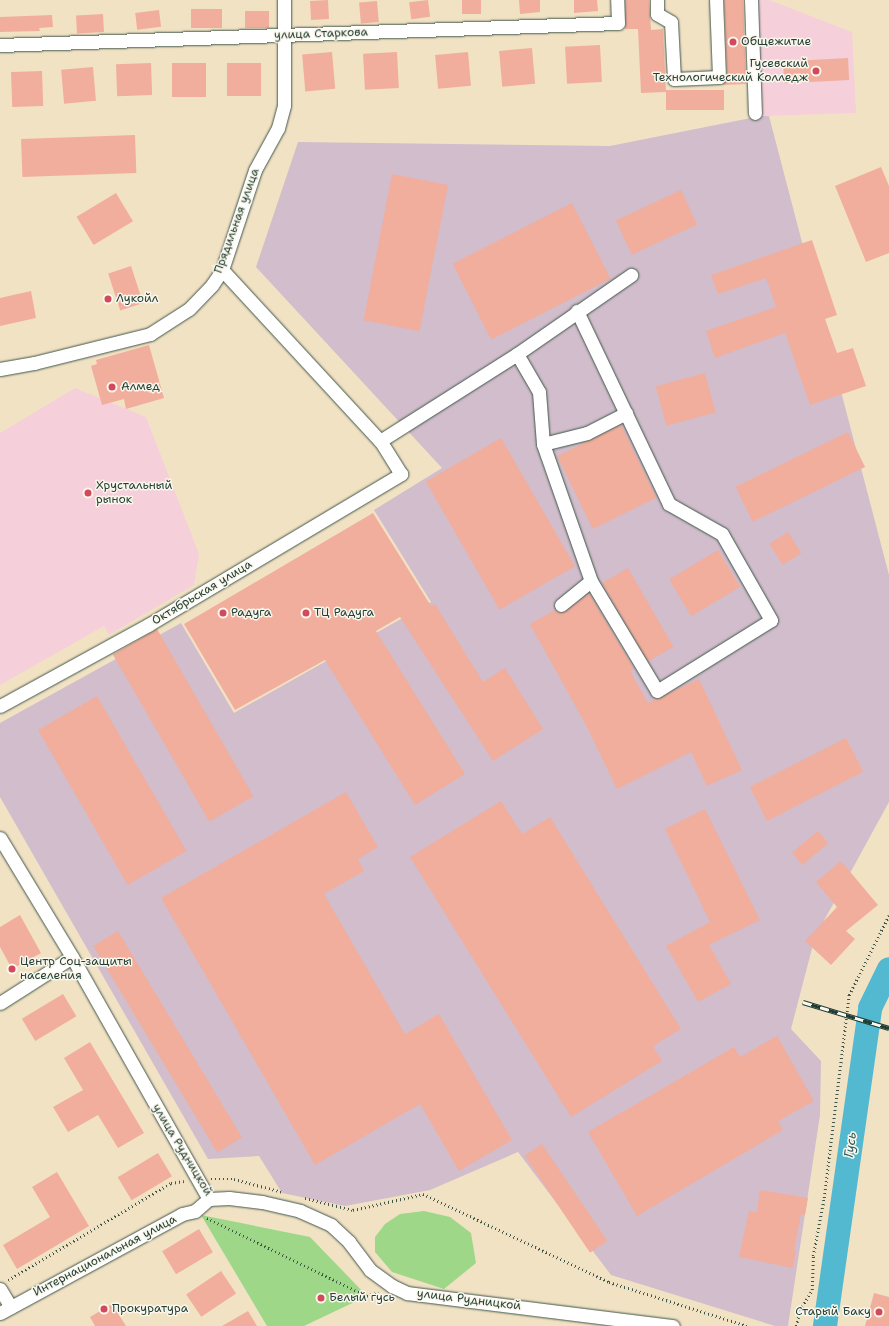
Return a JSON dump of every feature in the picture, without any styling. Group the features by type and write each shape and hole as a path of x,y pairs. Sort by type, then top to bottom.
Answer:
{"street":[{"name":"Прядильная улица","path":"0,369 34,363 150,334 189,309 212,285 222,270 256,170 278,128 284,105 284,0"},
{"name":"улица Старкова","path":"0,45 618,23 618,0"},
{"path":"657,0 657,14 671,22 674,79 718,77 716,0"},
{"path":"751,0 755,113"},
{"path":"222,270 380,441 517,354 631,275"},
{"path":"517,354 539,392 543,444 591,581 657,691 771,620 722,534 669,504 577,311"},
{"path":"543,444 586,433 626,413"},
{"name":"Октябрьская улица","path":"0,706 148,625 401,474 380,441"},
{"path":"561,605 591,581"},
{"name":"улица Рудницкой","path":"0,838 72,957 209,1199 229,1198 262,1202 300,1211 331,1224 349,1242 370,1270 392,1286 407,1293 672,1326"},
{"path":"0,1003 72,957"},
{"name":"Интернациональная улица","path":"5,1310 182,1214 195,1210 209,1199"},
{"path":"3,1285 5,1310"}],"path":[{"path":"796,1326 800,1310 812,1290 813,1256 824,1198 849,995 889,915"},
{"path":"206,1180 234,1179 286,1193"},
{"path":"3,1285 171,1184 188,1181"},
{"path":"301,1197 353,1210 423,1194 609,1282 748,1326"},
{"path":"195,1210 368,1296 392,1286"}],"shaded area":[{"path":"758,0 769,0 852,32 856,113 761,116"},
{"path":"761,116 769,116 889,575 889,802 815,937 791,1029 821,1061 820,1115 788,1326 775,1326 611,1275 518,1152 430,1190 345,1206 282,1193 259,1156 208,1159 0,797 0,723 181,623 234,713 431,602 374,510 442,468 256,267 298,142 610,146"},
{"name":"Хрустальный рынок","path":"75,388 146,417 199,554 194,585 109,635 104,626 0,685 0,433"}],"green space":[{"path":"424,1211 450,1217 471,1233 476,1263 444,1289 392,1272 375,1252 375,1237 385,1224 400,1214"},
{"path":"201,1215 310,1237 367,1296 304,1326 267,1326"}],"building":[{"path":"328,0 329,19 311,20 310,1"},
{"path":"428,0 430,17 411,19 409,2"},
{"path":"462,0 481,0 481,14 462,14"},
{"path":"519,0 540,0 540,12 520,14"},
{"path":"574,0 597,0 598,11 574,13"},
{"path":"625,0 649,0 651,30 663,29 666,92 641,93 638,29 625,29"},
{"name":"Общежитие","path":"724,0 743,0 746,84 723,85 727,77"},
{"path":"377,1 379,22 361,23 359,3"},
{"path":"191,9 222,9 222,28 191,28"},
{"path":"159,10 161,27 137,30 135,13"},
{"path":"245,11 269,11 269,28 245,28"},
{"path":"103,14 104,32 77,33 76,15"},
{"path":"52,15 53,27 39,28 40,31 0,32 0,17"},
{"path":"600,45 602,82 567,84 565,47"},
{"path":"532,48 535,84 502,87 499,51"},
{"path":"332,52 335,89 305,91 302,55"},
{"path":"397,52 399,88 365,90 363,54"},
{"path":"468,52 471,86 438,89 435,55"},
{"name":"Гусевский Технологический Колледж","path":"848,58 849,80 784,83 783,61"},
{"path":"151,63 152,95 117,96 116,64"},
{"path":"172,63 206,63 206,97 172,97"},
{"path":"227,63 261,63 261,96 227,96"},
{"path":"93,67 96,101 64,104 61,70"},
{"path":"42,71 43,106 12,107 11,72"},
{"path":"666,90 724,90 724,110 666,110"},
{"path":"135,135 136,173 22,177 21,139"},
{"path":"881,167 889,186 889,253 866,262 835,186"},
{"path":"392,174 448,185 420,331 364,320"},
{"path":"681,190 697,224 632,255 616,220"},
{"path":"116,193 133,221 94,245 77,217"},
{"path":"572,203 611,279 491,340 453,264"},
{"path":"812,240 837,315 825,319 837,353 853,348 866,386 810,405 785,333 715,358 706,331 776,307 766,278 718,294 711,275"},
{"path":"131,266 143,303 120,311 108,273"},
{"path":"31,291 36,318 0,326 0,298"},
{"path":"149,345 164,398 126,409 124,399 102,405 91,366 97,364 96,360"},
{"path":"705,373 716,413 666,426 656,386"},
{"path":"621,425 657,498 593,529 557,456"},
{"path":"848,432 865,467 753,522 736,487"},
{"path":"501,438 575,566 500,610 426,481"},
{"path":"373,513 431,606 435,604 483,682 505,668 543,729 493,761 400,617 376,631 465,774 415,805 325,660 235,710 184,624"},
{"path":"788,532 801,553 783,565 769,544"},
{"path":"718,550 740,587 691,616 669,579"},
{"path":"628,568 674,647 648,662 602,583"},
{"path":"589,593 634,669 630,671 648,703 699,679 742,770 707,786 691,752 617,789 586,725 530,624 555,610 558,613 566,611"},
{"path":"157,629 254,796 209,822 113,654"},
{"path":"97,696 186,851 128,885 38,730"},
{"path":"846,738 863,772 767,821 750,787"},
{"path":"346,792 378,847 358,859 364,871 324,894 405,1034 439,1014 512,1140 459,1171 420,1104 315,1165 161,898"},
{"path":"501,801 522,834 550,817 681,1029 653,1046 662,1061 571,1117 410,857"},
{"path":"705,809 760,920 709,945 731,984 698,1002 666,946 710,922 665,829"},
{"path":"818,831 828,843 802,865 792,853"},
{"path":"841,861 878,905 846,931 855,939 831,965 805,941 837,907 816,882"},
{"path":"20,915 41,953 12,969 0,947 0,927"},
{"path":"118,931 242,1138 217,1153 93,946"},
{"path":"63,994 76,1016 35,1041 22,1019"},
{"path":"777,1036 814,1101 778,1121 783,1130 637,1216 588,1132 734,1047 740,1057"},
{"path":"90,1042 144,1133 118,1148 98,1115 68,1132 53,1107 83,1090 64,1058"},
{"path":"542,1144 607,1241 590,1253 525,1156"},
{"path":"158,1153 172,1176 132,1200 118,1177"},
{"path":"57,1172 89,1226 17,1269 3,1245 50,1217 32,1187"},
{"path":"760,1190 808,1198 805,1215 801,1214 794,1250 796,1251 793,1268 739,1257 749,1211 757,1212"},
{"path":"199,1229 213,1252 176,1274 162,1251"},
{"path":"221,1271 236,1293 201,1317 186,1294"},
{"name":"Старый Баку","path":"874,1293 889,1297 889,1326 865,1326"},
{"path":"112,1304 126,1326 95,1326 90,1317"},
{"path":"248,1311 257,1326 222,1326"}],"waterway":[{"name":"Гусь","path":"825,1326 870,1008 889,969"}],"railway":[{"path":"803,1002 889,1028"}],"place":[{"name":"Общежитие","path":"733,42"},
{"name":"Гусевский Технологический Колледж","path":"816,71"},
{"name":"Лукойл","path":"108,299"},
{"name":"Алмед","path":"112,387"},
{"name":"Хрустальный рынок","path":"88,493"},
{"name":"Радуга","path":"223,613"},
{"name":"ТЦ Радуга","path":"306,613"},
{"name":"Центр Соц-защиты населения","path":"12,969"},
{"name":"Белый гусь","path":"321,1298"},
{"name":"Прокуратура","path":"104,1309"},
{"name":"Старый Баку","path":"879,1312"}]}
